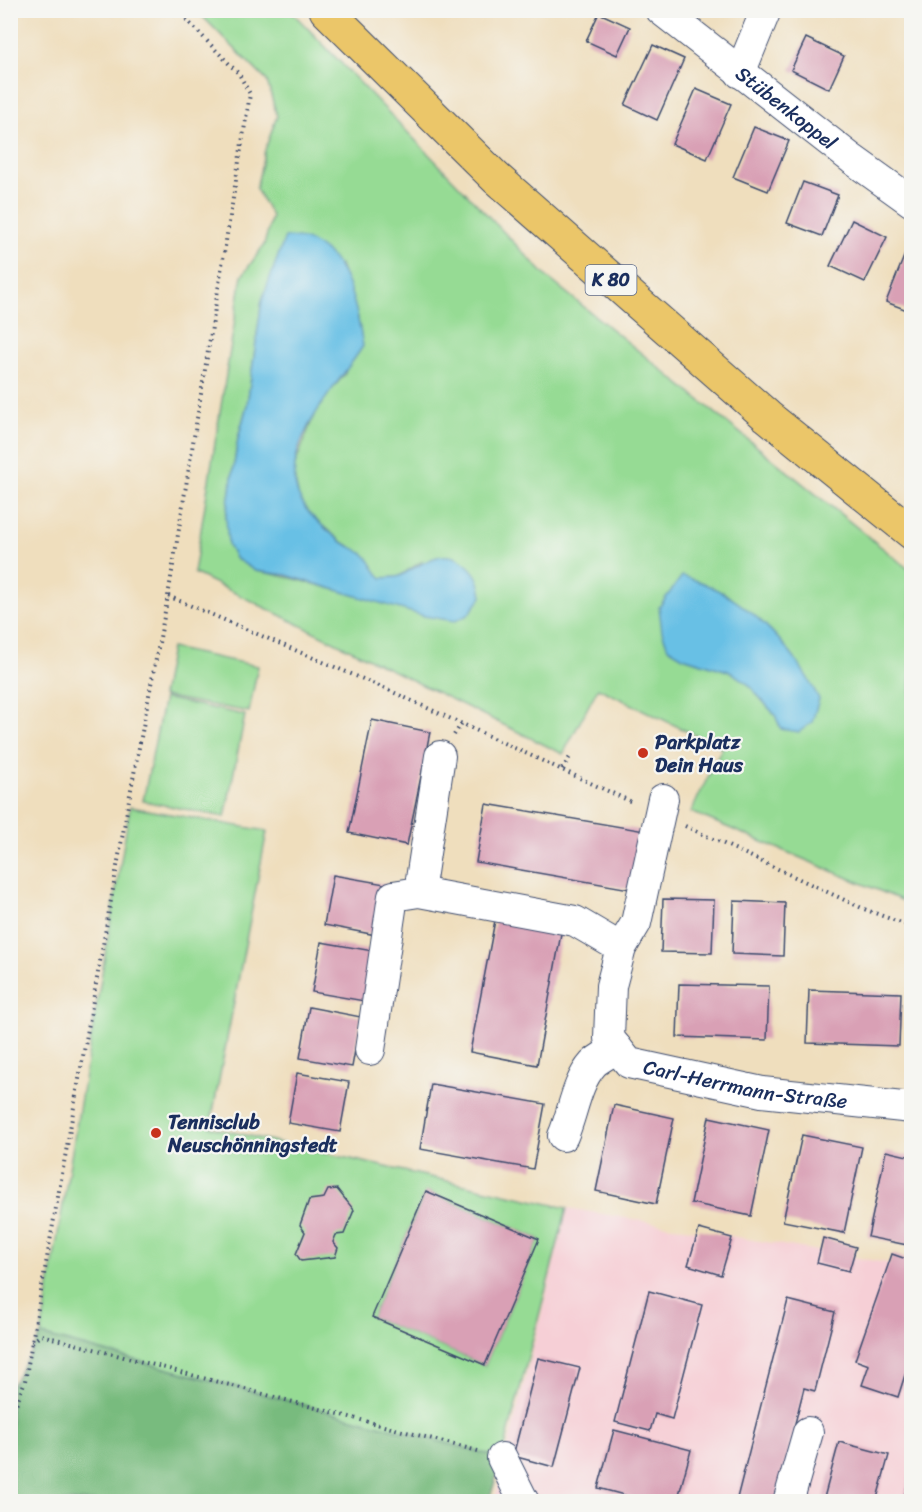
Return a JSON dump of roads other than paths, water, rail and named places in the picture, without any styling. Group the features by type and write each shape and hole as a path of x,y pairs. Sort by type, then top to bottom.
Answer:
{"highway":[{"name":"K 80","path":"326,10 513,193 767,416 912,533"}],"street":[{"name":"Stübenkoppel","path":"662,10 740,73 912,202"},
{"path":"740,73 766,10"},
{"path":"419,892 440,756"},
{"name":"Carl-Herrmann-Straße","path":"662,807 636,923 621,948 611,986 609,1038 617,1048 629,1062 762,1092 912,1108"},
{"path":"370,1050 393,896 419,892 575,921 621,948"},
{"path":"563,1136 573,1113 581,1081 594,1063 617,1048"},
{"path":"788,1502 808,1432"},
{"path":"502,1458 524,1502"}],"water":[{"path":"285,237 305,240 321,247 333,259 350,291 363,346 321,405 298,450 294,472 298,494 311,515 342,542 366,556 382,578 400,576 441,556 450,556 467,565 478,579 482,597 468,615 455,621 424,616 286,575 255,571 235,558 228,544 226,517 238,439 247,405 262,300"},
{"path":"682,576 725,594 745,607 780,640 795,659 819,699 812,722 799,732 781,729 775,715 748,684 731,672 683,657 668,648 662,631 659,607"}],"place":[{"name":"Parkplatz Dein Haus","path":"643,753"},
{"name":"Tennisclub Neuschönningstedt","path":"156,1133"}]}
